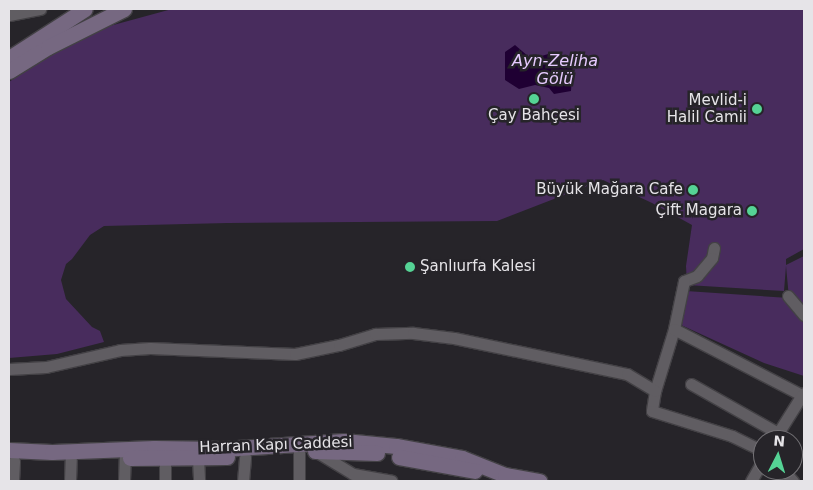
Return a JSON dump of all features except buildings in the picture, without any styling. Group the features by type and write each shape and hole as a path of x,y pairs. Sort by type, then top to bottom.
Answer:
{"main road":[{"path":"9,58 85,9"},
{"path":"9,71 48,47 124,9"},
{"name":"Harran Kapı Caddesi","path":"10,457 52,452 154,448 222,449 344,441 396,446 462,458 505,474 539,481"},
{"name":"Harran Kapı Caddesi","path":"10,457 198,459 316,451 384,453 474,476 503,481"}],"street":[{"path":"9,14 40,9"},
{"path":"714,248 712,258 697,276 684,281 674,329 655,390 652,411 732,436 753,446"},
{"path":"788,296 804,315"},
{"path":"674,329 803,394 780,430"},
{"path":"9,369 46,367 120,350 150,348 295,354 339,345 375,334 413,333 454,338 627,374 655,390"},
{"path":"691,384 765,430"},
{"path":"316,451 353,478 391,481"},
{"path":"299,481 300,452"},
{"path":"243,481 245,456"},
{"path":"10,457 13,481"},
{"path":"70,481 71,457"},
{"path":"124,481 125,458"},
{"path":"165,459 165,481"},
{"path":"198,459 199,481"}],"shaded area":[{"path":"172,9 804,9 804,249 786,259 786,265 804,256 804,376 764,363 681,325 686,291 789,298 786,266 784,291 687,285 686,266 692,225 652,203 603,180 497,221 104,226 90,235 66,264 61,280 66,299 92,327 100,331 104,342 57,354 9,358 9,82 61,46 95,30"}],"water":[{"name":"Ayn-Zeliha Gölü","path":"515,45 529,57 538,57 555,52 573,59 571,91 554,94 549,88 535,85 519,89 505,80 505,52"}],"place":[{"name":"Çay Bahçesi","path":"534,99"},
{"name":"Mevlid-i Halil Camii","path":"757,109"},
{"name":"Büyük Mağara Cafe","path":"693,190"},
{"name":"Çift Magara","path":"752,211"},
{"name":"Şanlıurfa Kalesi","path":"410,267"}]}
